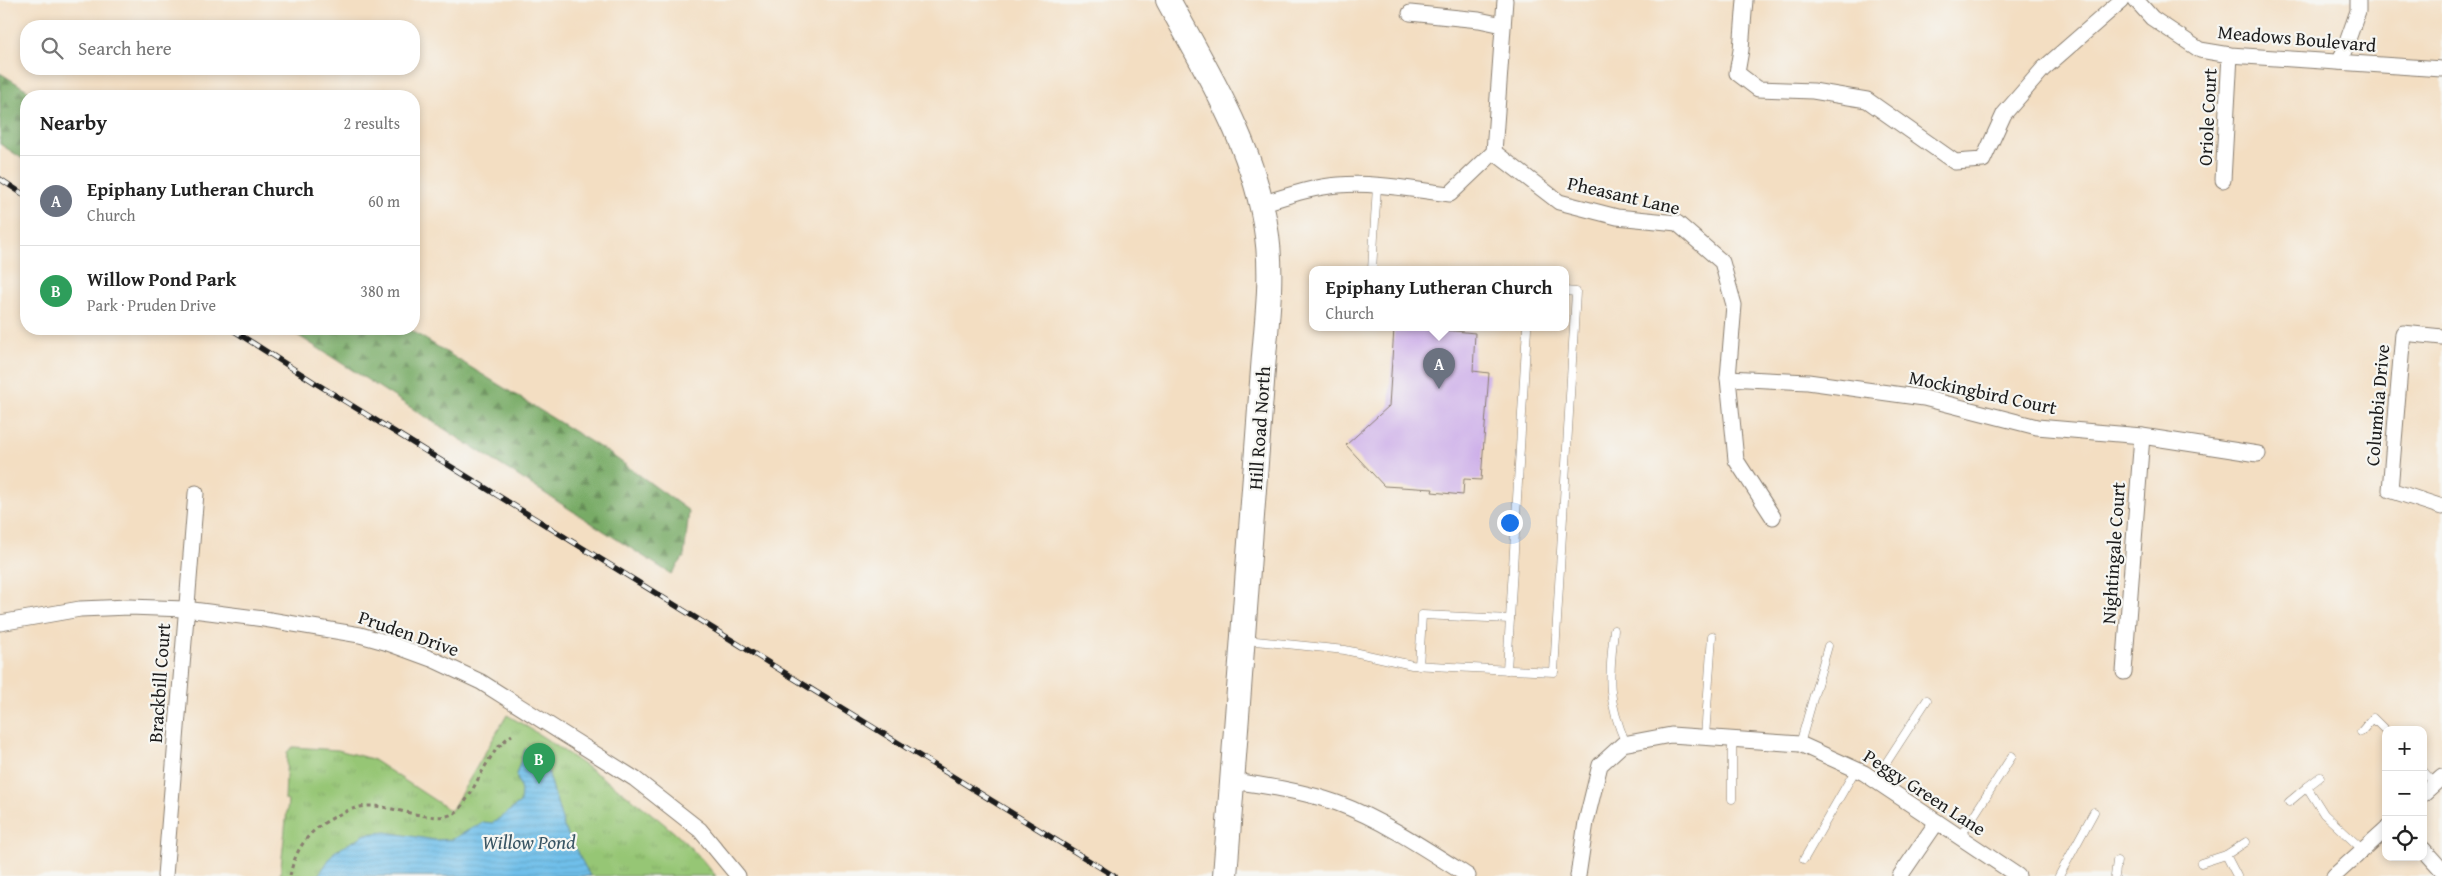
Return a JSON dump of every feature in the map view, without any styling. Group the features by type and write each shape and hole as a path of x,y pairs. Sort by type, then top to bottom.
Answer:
{"main road":[{"name":"Hill Road North","path":"1168,0 1217,89 1239,137 1261,204 1267,238 1268,290 1225,876"}],"street":[{"path":"1261,204 1313,188 1340,184 1450,194 1494,152 1505,0"},
{"path":"1745,0 1742,50 1737,73 1758,89 1813,91 1867,100 1954,162 1983,160 2004,114 2043,69 2122,0"},
{"name":"Meadows Boulevard","path":"2136,0 2152,18 2200,50 2230,55 2442,69"},
{"path":"2340,62 2358,11 2358,0"},
{"path":"1410,13 1479,20 1504,25"},
{"name":"Oriole Court","path":"2223,180 2230,55"},
{"name":"Pheasant Lane","path":"1494,152 1559,202 1617,218 1677,223 1722,262 1734,305 1728,378 1736,460 1773,517"},
{"name":"Columbia Drive","path":"2442,337 2403,333 2390,490 2442,507"},
{"name":"Mockingbird Court","path":"1728,378 1808,382 1924,398 2037,427 2142,436 2258,454"},
{"name":"Nightingale Court","path":"2124,672 2142,436"},
{"name":"Brackbill Court","path":"165,876 185,609 196,493"},
{"name":"Pruden Drive","path":"0,623 80,609 129,607 185,609 360,635 385,642 458,670 481,682 635,779 700,830 738,876"},
{"name":"Peggy Green Lane","path":"1578,876 1586,822 1600,765 1626,744 1672,734 1800,744 1875,780 2013,875"},
{"path":"2427,790 2438,780"},
{"path":"1232,781 1310,794 1339,804 1423,848 1468,876"},
{"path":"1900,876 1937,822"},
{"path":"2334,876 2382,833"},
{"path":"2427,853 2442,870"}],"lane":[{"path":"1372,266 1377,186"},
{"path":"1242,640 1346,650 1419,666 1554,672 1576,292 1569,291"},
{"path":"1507,670 1527,331"},
{"path":"1419,666 1422,615 1510,619"},
{"path":"1614,630 1609,680 1612,707 1626,744"},
{"path":"1705,737 1712,636"},
{"path":"1800,744 1828,646"},
{"path":"1875,780 1927,700"},
{"path":"2361,732 2373,718 2382,727"},
{"path":"1732,739 1732,799"},
{"path":"1960,837 2012,756"},
{"path":"1804,858 1856,770"},
{"path":"2427,773 2438,780"},
{"path":"2288,802 2320,776"},
{"path":"2307,787 2324,814 2363,850"},
{"path":"2059,876 2094,812"},
{"path":"2201,863 2226,855 2246,842"},
{"path":"2226,855 2237,876"},
{"path":"2115,876 2117,861"}],"path":[{"path":"290,876 292,865 304,841 315,828 338,814 357,807 373,806 424,815 445,816 456,813 502,742 512,735"}],"green space":[{"path":"0,73 27,90 20,90 20,157 0,144"},
{"path":"297,335 419,335 609,453 689,511 684,557 671,574"},
{"path":"507,715 553,744 645,809 690,847 716,876 280,876 288,801 285,800 287,752 293,747 338,750 372,759 451,811"}],"water":[{"name":"Willow Pond","path":"525,749 536,752 548,771 564,827 590,876 318,876 334,852 366,834 386,832 435,840 453,839 483,822 493,823 520,803 521,791 516,774"}],"building":[{"path":"1394,331 1475,333 1473,371 1489,373 1481,480 1464,479 1463,495 1432,492 1433,489 1384,486 1346,445 1389,406"}],"railway":[{"path":"0,179 20,192"},
{"path":"240,335 1114,876"}],"place":[{"name":"Epiphany Lutheran Church","path":"1439,389"},
{"name":"Willow Pond Park","path":"539,784"}]}
